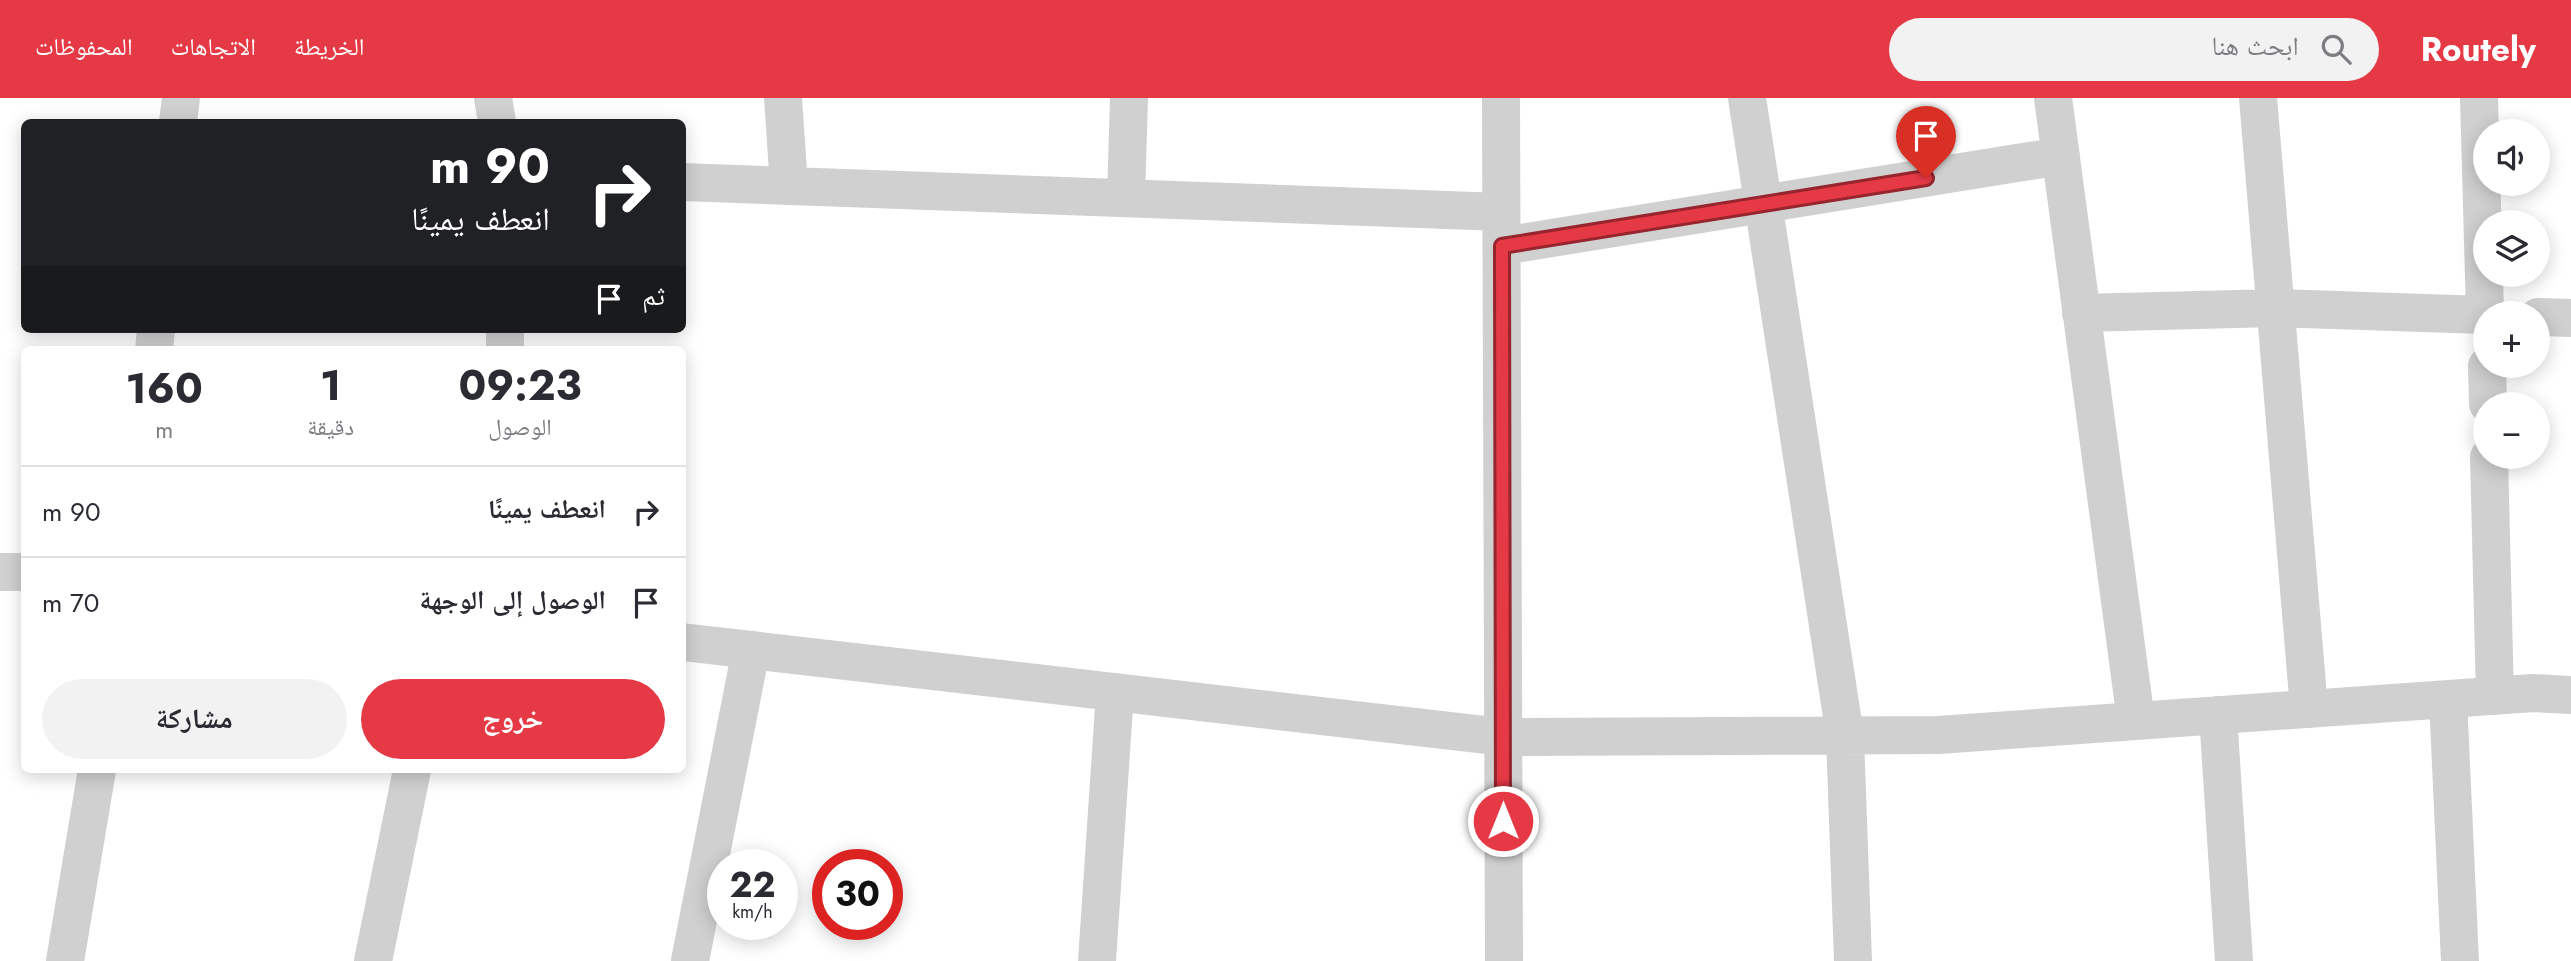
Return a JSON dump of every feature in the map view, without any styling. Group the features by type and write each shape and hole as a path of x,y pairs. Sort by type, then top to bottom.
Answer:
{"street":[{"path":"178,119 181,98"},
{"path":"493,98 496,119"},
{"path":"783,98 789,186"},
{"path":"1126,198 1129,98"},
{"path":"1501,98 1504,961"},
{"path":"1747,98 1845,736 1853,961"},
{"path":"2053,98 2136,721"},
{"path":"2258,98 2309,709"},
{"path":"2479,98 2485,301"},
{"path":"686,182 1126,198 1502,229 1764,204 2060,156"},
{"path":"2081,313 2275,308 2473,314"},
{"path":"2550,317 2571,318"},
{"path":"2489,469 2495,696"},
{"path":"0,572 21,572"},
{"path":"686,642 1503,737 1938,735 2533,693 2571,695"},
{"path":"690,961 751,650"},
{"path":"1097,961 1115,692"},
{"path":"2448,699 2460,961"},
{"path":"2218,715 2234,961"},
{"path":"65,961 96,773"},
{"path":"373,961 411,773"}],"route":[{"path":"1503,821 1502,246 1926,178"}]}
